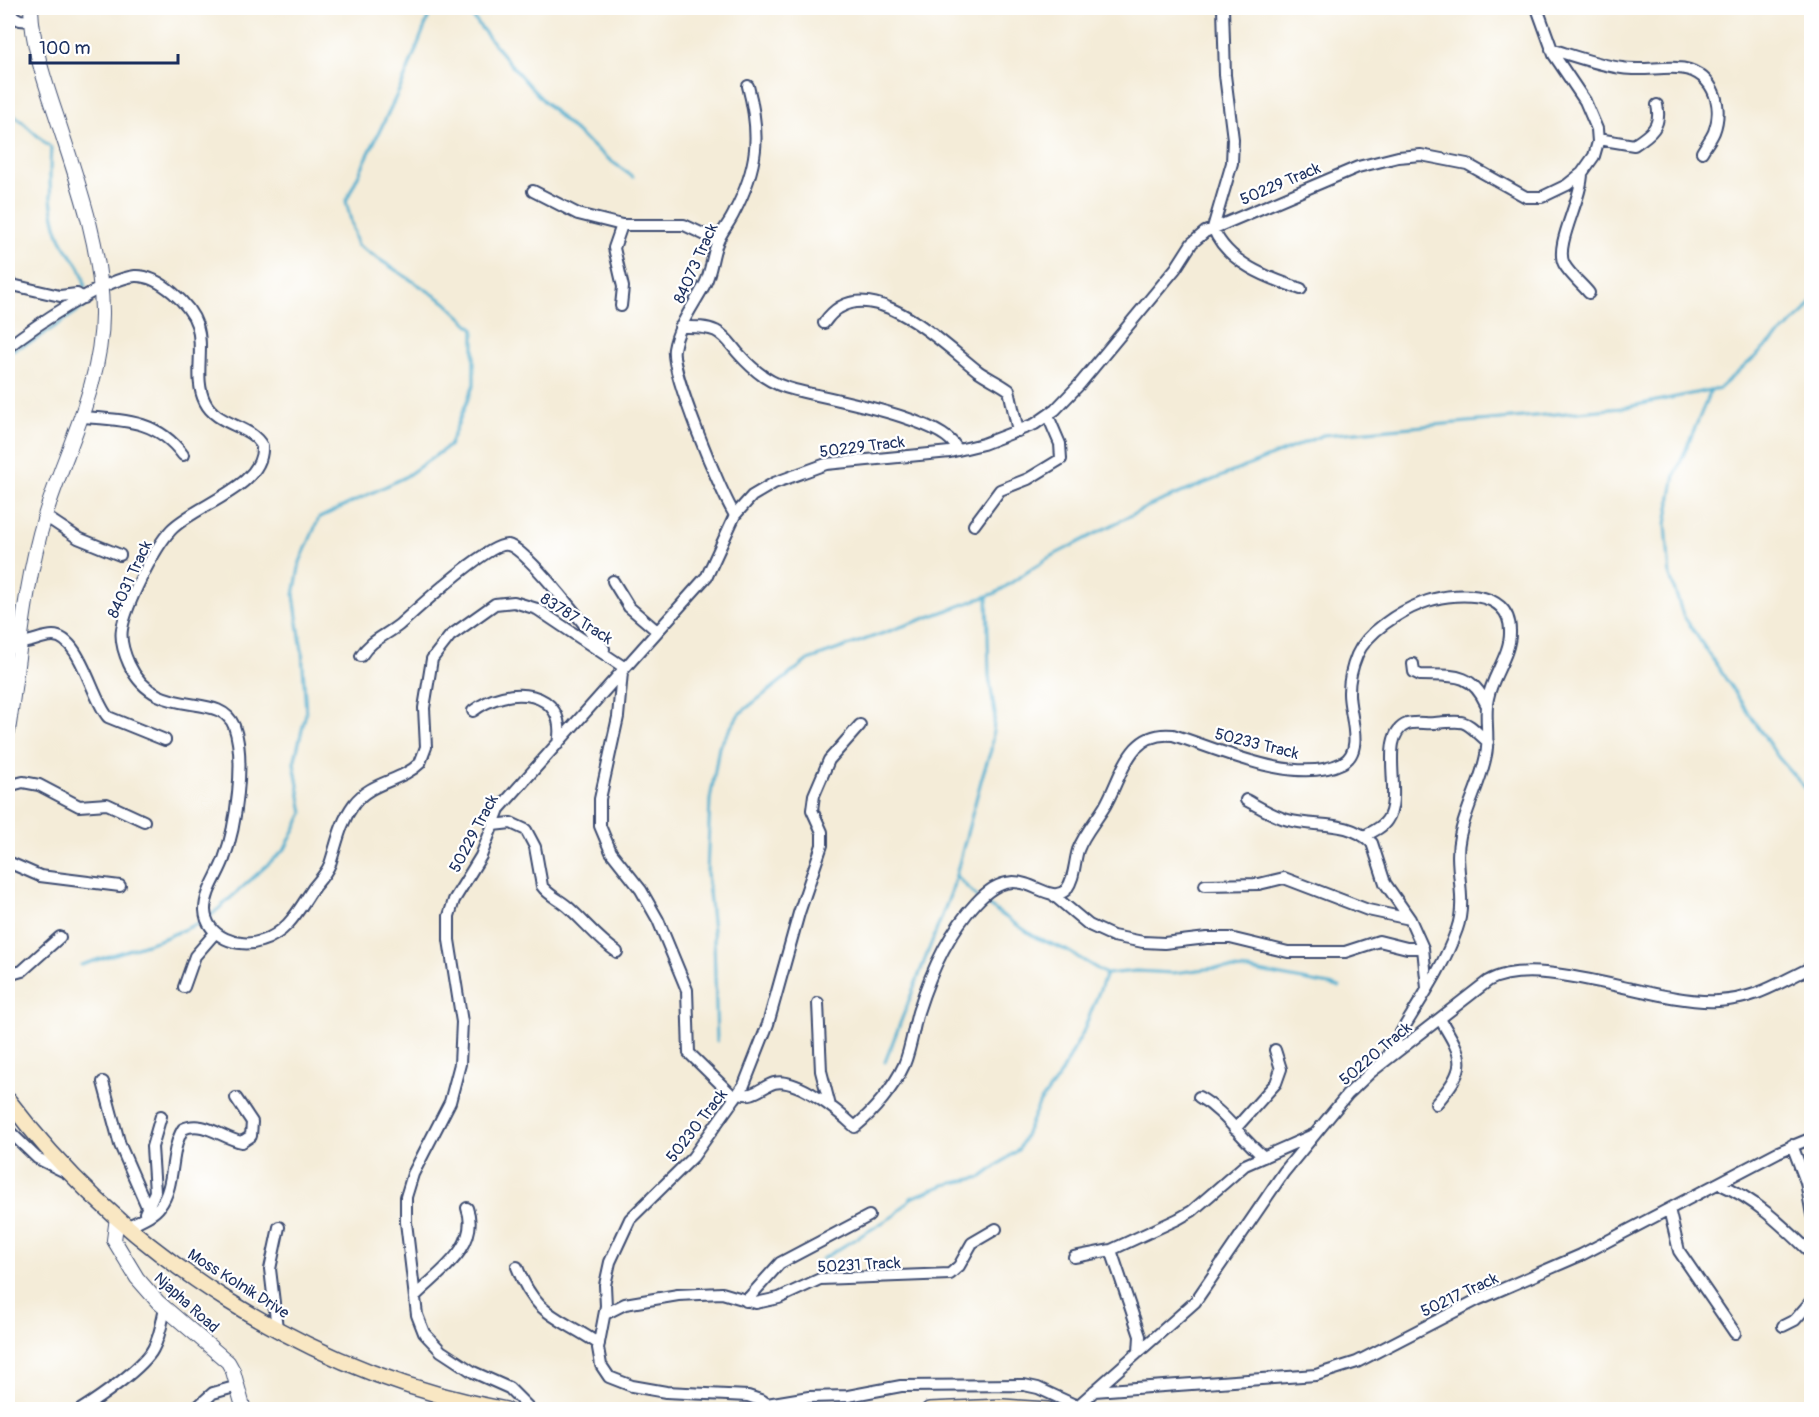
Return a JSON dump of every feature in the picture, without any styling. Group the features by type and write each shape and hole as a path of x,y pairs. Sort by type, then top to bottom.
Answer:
{"main road":[{"name":"Moss Kolnik Drive","path":"8,1100 78,1179 122,1221 178,1267 277,1328 337,1358 400,1382 506,1410"},
{"path":"929,1410 974,1407 1044,1409"}],"street":[{"path":"1223,8 1223,51 1233,151 1232,163 1213,228 1225,250 1275,280 1301,289"},
{"path":"1537,8 1551,49 1593,117 1598,139 1634,145 1647,137 1658,124 1660,117 1657,105"},
{"path":"8,14 20,20 31,14 40,66 89,223 100,289 100,349 82,417 45,516 21,643 8,730"},
{"path":"1551,49 1609,66 1678,68 1695,71 1711,87 1719,108 1714,133 1702,152"},
{"name":"84073 Track","path":"735,515 724,496 675,369 673,353 680,327 708,278 718,241 735,212 757,150 754,107 748,86"},
{"name":"50229 Track","path":"531,1410 509,1388 473,1372 430,1341 419,1322 406,1222 406,1197 413,1174 450,1102 461,1053 462,1022 449,940 449,916 454,900 481,856 502,804 558,745 707,576 735,515 759,492 815,467 848,461 957,450 1017,430 1048,416 1079,385 1176,268 1192,243 1213,228 1382,159 1421,155 1457,161 1488,174 1526,197 1542,197 1557,192 1582,173 1594,156 1598,139"},
{"path":"1582,173 1581,193 1564,238 1561,254 1564,264 1590,293"},
{"path":"532,191 578,214 622,225 684,225 718,241"},
{"path":"621,306 623,287 614,248 622,225"},
{"name":"84031 Track","path":"8,347 100,289 137,276 160,285 185,303 197,328 201,345 201,385 205,403 218,417 253,436 261,446 259,465 249,478 186,516 169,532 149,564 126,613 122,630 126,658 135,675 149,691 171,701 221,711 234,727 238,765 232,827 228,848 207,900 207,923 215,933"},
{"path":"8,284 60,296 77,294 83,298"},
{"path":"824,323 838,306 864,302 881,305 914,321 977,370 1009,390 1017,430"},
{"path":"680,327 718,332 755,372 778,385 889,413 942,432 955,442 957,450"},
{"path":"974,525 1000,490 1060,462 1062,455 1060,444 1048,416"},
{"path":"82,417 131,420 166,436 183,455"},
{"path":"45,516 78,538 120,555"},
{"path":"361,656 374,640 396,627 475,561 497,546 505,544 512,546 535,567 612,658"},
{"path":"613,581 629,607 657,631"},
{"name":"50233 Track","path":"1052,894 1062,893 1070,885 1082,842 1108,799 1122,765 1147,739 1173,735 1267,764 1299,770 1329,768 1347,760 1352,751 1354,734 1349,693 1357,655 1371,635 1419,604 1459,594 1486,599 1503,609 1509,621 1509,639 1491,684 1486,705 1488,742 1486,757 1459,843 1462,908 1453,939 1384,1062"},
{"name":"83787 Track","path":"215,933 226,940 253,944 273,937 290,924 330,866 338,835 354,804 370,789 420,763 426,747 424,708 432,659 450,636 476,616 500,603 528,605 612,658 623,670"},
{"path":"21,643 38,641 49,636 64,639 75,653 108,717 165,741"},
{"path":"1413,664 1414,672 1420,675 1456,676 1469,681 1481,692 1486,705"},
{"path":"623,670 618,717 600,799 603,836 611,852 640,890 667,939 687,990 689,1053 738,1095 752,1095 782,1082 800,1088 830,1106 855,1126 883,1097 902,1069 929,981 945,948 975,903 991,888 1006,881 1022,883 1052,894 1089,925 1113,936 1143,942 1164,943 1230,938 1288,952 1345,951 1379,941 1407,948 1423,948"},
{"path":"473,711 482,703 507,694 523,693 537,697 556,714 560,725 558,745"},
{"path":"1364,836 1381,826 1392,809 1394,798 1391,755 1394,741 1402,727 1412,723 1460,721 1474,727 1488,742"},
{"name":"50230 Track","path":"770,1407 748,1396 683,1394 632,1386 606,1375 601,1365 599,1344 605,1314 607,1272 630,1219 693,1157 738,1095 768,1024 799,912 822,845 822,832 812,810 814,795 829,759 860,725"},
{"path":"8,786 31,783 79,806 103,802 144,821"},
{"path":"1246,800 1288,820 1338,825 1364,836 1374,846 1385,883 1410,920 1423,948 1427,988"},
{"path":"493,825 511,823 526,830 535,848 546,891 567,906 601,941 617,952"},
{"path":"8,862 40,876 120,886"},
{"path":"1205,885 1259,884 1284,878 1368,910 1410,920"},
{"path":"184,987 195,956 215,933"},
{"path":"8,975 21,971 60,937"},
{"name":"50220 Track","path":"1075,1408 1180,1317 1200,1296 1284,1172 1347,1095 1384,1062 1488,981 1509,972 1537,971 1615,987 1716,1001 1768,991 1812,967"},
{"path":"818,1003 820,1071 830,1106"},
{"path":"1436,1104 1456,1081 1460,1060 1440,1019"},
{"path":"1235,1129 1270,1092 1279,1076 1281,1062 1275,1050"},
{"path":"103,1082 120,1144 145,1214"},
{"path":"1199,1097 1215,1105 1247,1145 1264,1157"},
{"path":"122,1221 159,1208 164,1200 175,1150 183,1129 191,1126 202,1127 239,1142 251,1136 252,1122 237,1098"},
{"path":"145,1214 156,1185 152,1147 161,1116"},
{"path":"8,1130 37,1158 78,1179"},
{"path":"1074,1257 1111,1250 1192,1211 1245,1165 1314,1134"},
{"name":"50217 Track","path":"1094,1391 1316,1375 1341,1369 1477,1300 1581,1256 1792,1145 1812,1138"},
{"path":"1792,1145 1802,1164 1812,1215"},
{"path":"1720,1184 1754,1201 1812,1254"},
{"path":"415,1296 444,1269 464,1243 471,1224 467,1208"},
{"path":"1669,1209 1679,1251 1735,1333"},
{"path":"746,1301 780,1263 869,1216"},
{"name":"Njapha Road","path":"122,1221 114,1240 119,1251 137,1278 165,1308 224,1357 233,1371 244,1410"},
{"path":"277,1328 270,1269 279,1227"},
{"name":"50231 Track","path":"605,1314 625,1304 702,1293 729,1294 746,1301 759,1303 779,1298 820,1279 950,1274 959,1266 972,1243 996,1229"},
{"path":"1111,1250 1140,1336 1139,1352"},
{"path":"517,1266 526,1291 533,1300 558,1320 599,1344"},
{"path":"1784,1326 1795,1320 1812,1300"},
{"path":"80,1410 110,1389 149,1356 159,1334 165,1308"},
{"path":"770,1407 808,1397 848,1396 900,1386 1024,1385 1038,1388 1075,1408"},
{"path":"194,1410 213,1394 238,1386"}],"waterway":[{"path":"81,965 162,939 206,920 285,849 303,813 294,763 306,713 302,651 294,595 300,562 319,518 405,477 449,446 474,384 474,329 445,302 357,245 346,201 404,80 432,8"},
{"path":"466,8 542,100 585,139 633,177"},
{"path":"8,109 51,148 50,192 53,214 59,235 81,271 85,288"},
{"path":"717,1041 714,940 707,873 710,800 719,747 739,714 808,660 996,593 1048,558 1149,506 1323,435 1622,408 1720,388 1803,314 1812,302"},
{"path":"12,350 35,340 88,304"},
{"path":"1711,390 1675,475 1666,524 1670,576 1683,615 1778,757 1812,796"},
{"path":"885,1062 952,890 991,750 995,714 989,676 987,596"},
{"path":"957,877 978,898"},
{"path":"983,902 1035,937 1066,950 1106,974 1136,971 1173,973 1214,968 1249,970 1340,987"},
{"path":"822,1259 895,1215 911,1198 944,1185 982,1177 1019,1149 1039,1104 1061,1074 1083,1032 1106,974"}]}
